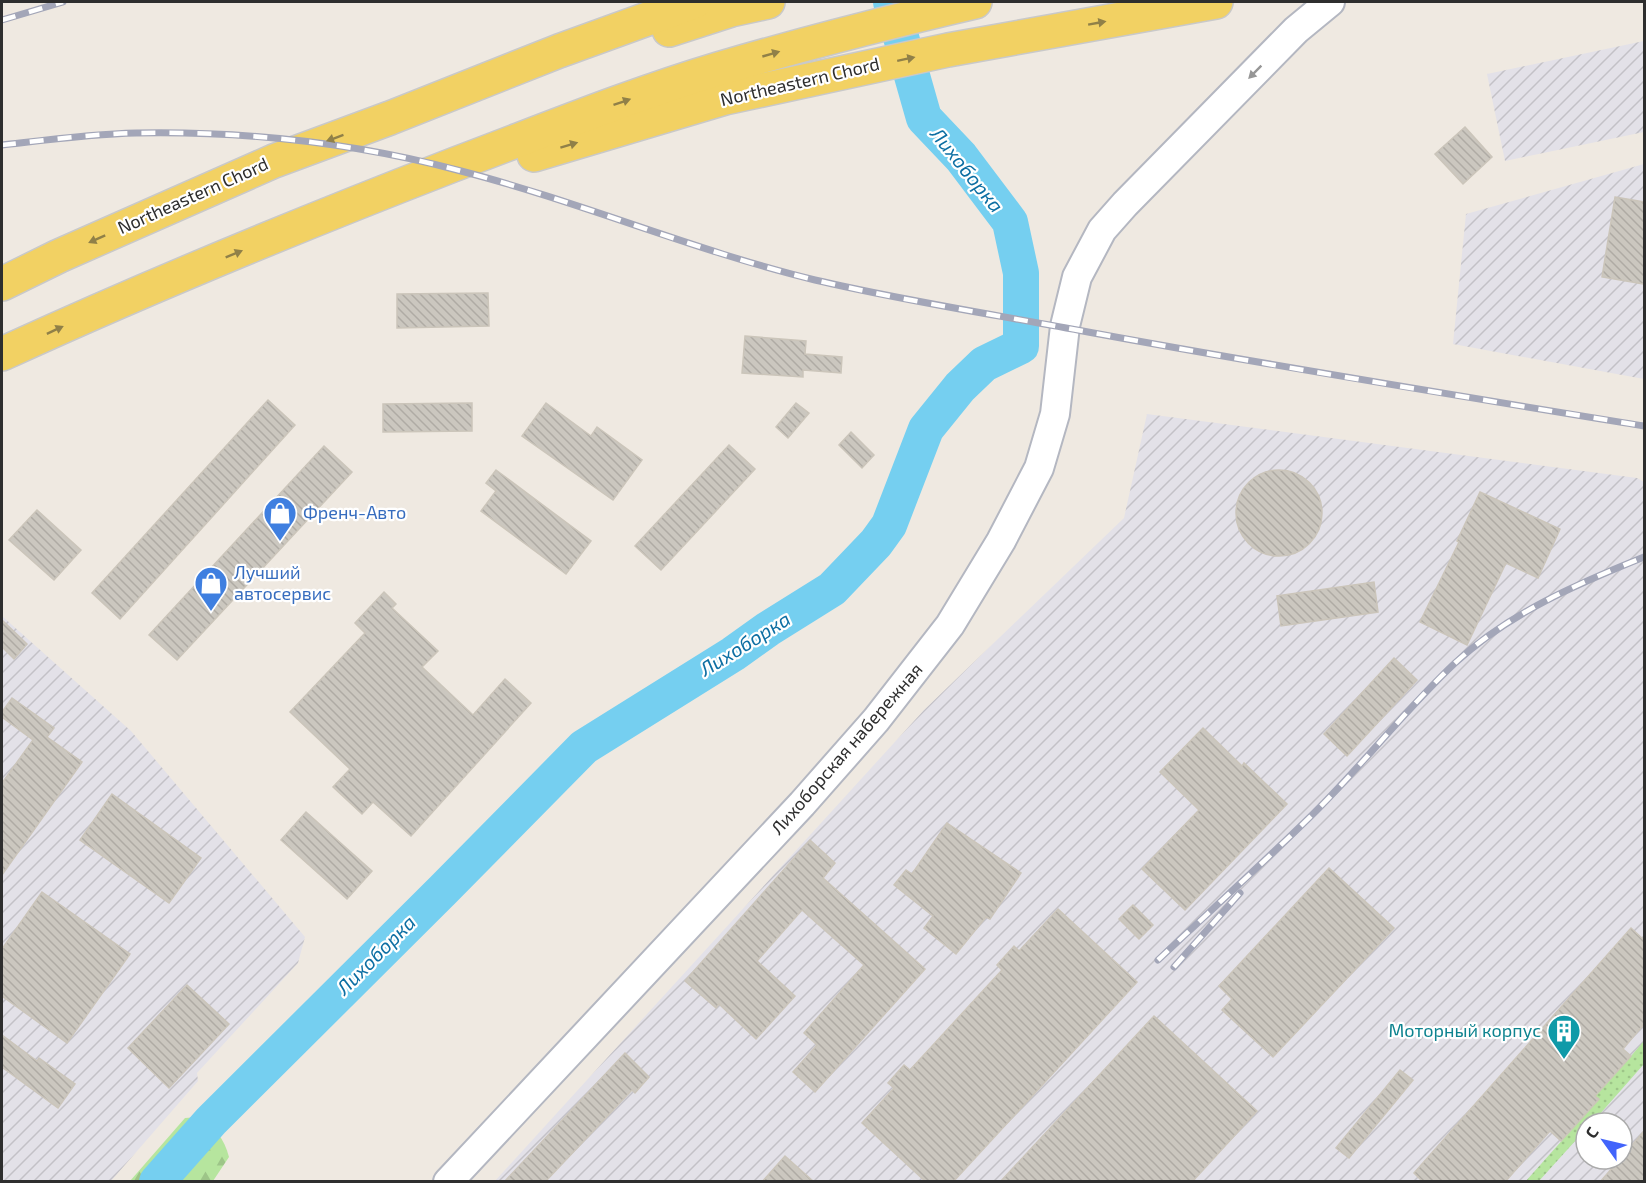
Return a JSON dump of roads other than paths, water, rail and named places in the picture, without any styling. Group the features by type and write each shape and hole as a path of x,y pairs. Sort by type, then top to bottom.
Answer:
{"main road":[{"name":"Northeastern Chord","path":"2,284 59,256 274,161 559,51 694,2"},
{"name":"Northeastern Chord","path":"390,118 731,10 768,2"},
{"name":"Northeastern Chord","path":"2,354 100,309 391,190 520,159 720,84 844,33 975,2"},
{"name":"Northeastern Chord","path":"720,84 948,50 1216,2"}],"street":[{"name":"Лихоборская набережная","path":"448,1182 809,796 876,720 950,625 1001,541 1039,468 1054,414 1065,326 1077,277 1102,230 1296,30 1330,2"}],"waterway":[{"name":"Лихоборка","path":"157,1182 211,1121 584,747 832,589 876,543 889,525 926,429 960,387 984,364 1021,346 1021,273 1010,222 961,157 924,118 891,2"}],"railway":[{"path":"2,20 63,2"},
{"path":"2,145 102,135 177,133 259,137 341,146 421,161 506,183 726,255 849,288 1227,357 1644,426"},
{"path":"1158,960 1311,816 1436,681 1476,645 1545,601 1644,557"},
{"path":"1174,967 1240,893"}],"place":[{"name":"Френч-Авто","path":"280,542"},
{"name":"Лучший автосервис","path":"211,612"},
{"name":"Моторный корпус","path":"1564,1060"}]}
